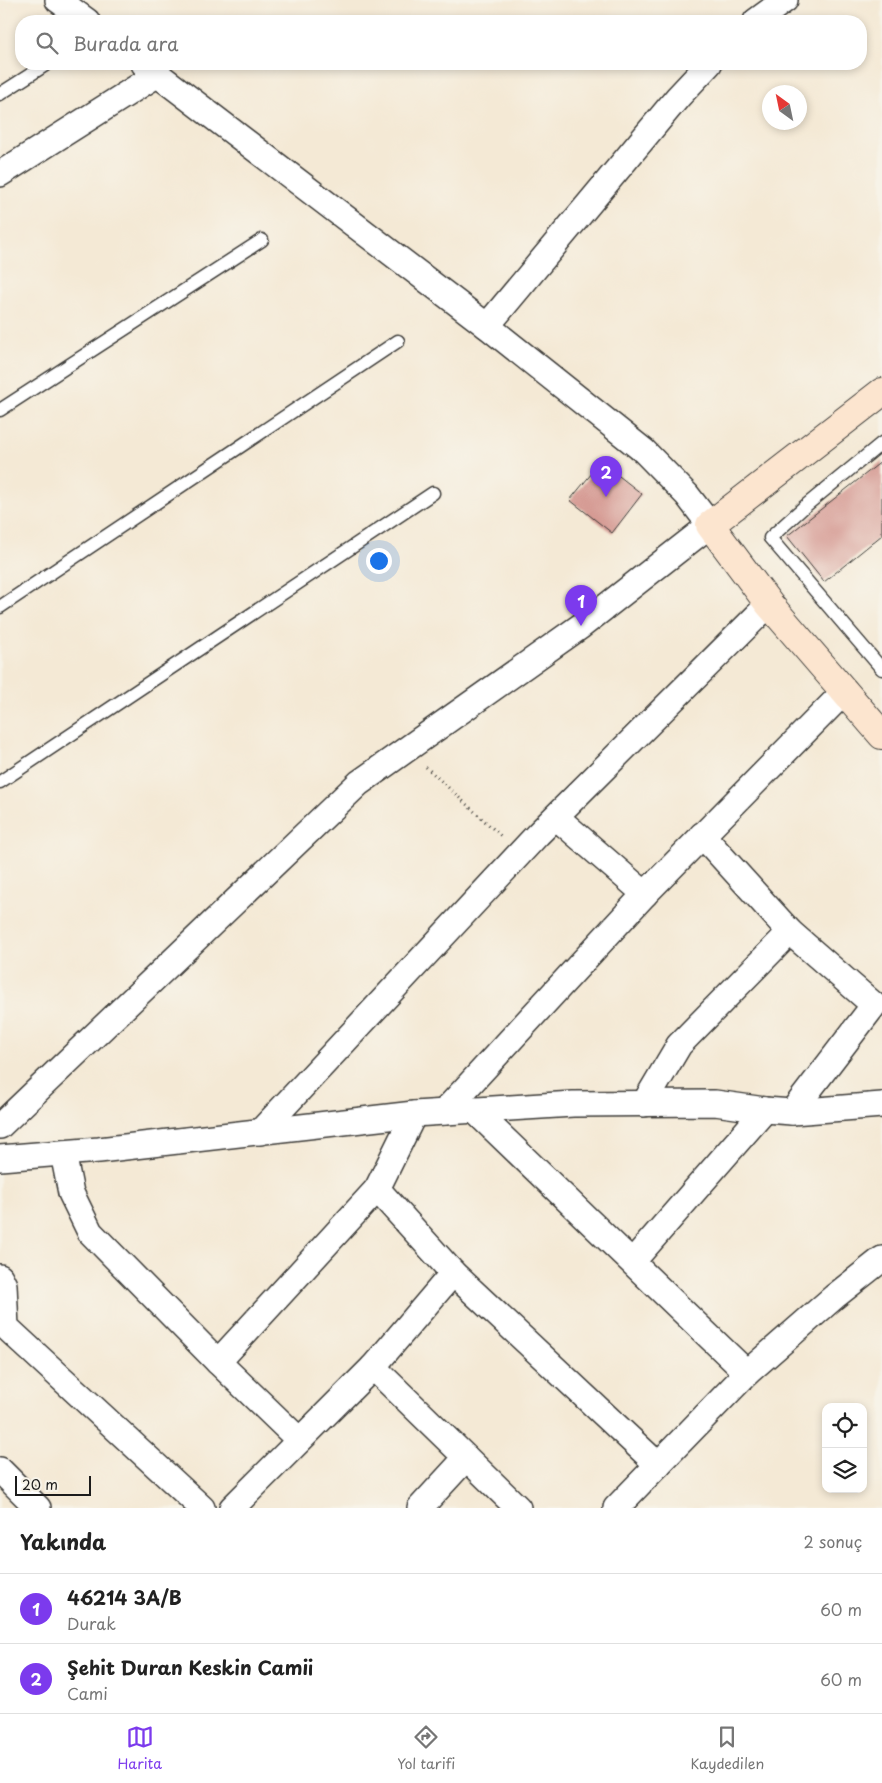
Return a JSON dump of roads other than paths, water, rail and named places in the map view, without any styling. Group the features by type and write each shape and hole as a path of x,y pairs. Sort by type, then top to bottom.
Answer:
{"main road":[{"path":"882,392 710,525 769,604 882,735"}],"street":[{"path":"58,0 79,15"},
{"path":"764,15 785,0"},
{"path":"0,174 150,70"},
{"path":"0,1126 359,783 581,626 710,525 687,495 644,451 487,326 152,70"},
{"path":"487,326 678,97 703,70"},
{"path":"260,1132 519,853 769,604"},
{"path":"444,1112 645,894 845,691"},
{"path":"556,817 645,894"},
{"path":"702,835 790,932 874,1005 792,1112"},
{"path":"644,1104 679,1045 790,932"},
{"path":"0,1158 63,1153 414,1114 573,1104 715,1103 792,1112 882,1105"},
{"path":"474,1110 633,1261 747,1373"},
{"path":"633,1261 765,1110"},
{"path":"218,1362 377,1190 414,1114"},
{"path":"63,1153 71,1193 90,1232 218,1362 299,1440"},
{"path":"377,1190 453,1273 658,1465"},
{"path":"616,1508 747,1373 882,1258"},
{"path":"232,1508 373,1367 453,1273"},
{"path":"0,1277 4,1285 6,1327 202,1508"},
{"path":"373,1367 518,1508"},
{"path":"420,1508 466,1458"},
{"path":"0,1470 38,1508"}],"lane":[{"path":"0,94 38,70"},
{"path":"0,410 262,240"},
{"path":"0,607 398,340"},
{"path":"882,443 804,507 770,538 882,669"},
{"path":"0,782 433,493"}],"place":[{"name":"Şehit Duran Keskin Camii","path":"606,497"},
{"name":"46214 3A/B","path":"581,626"}]}
